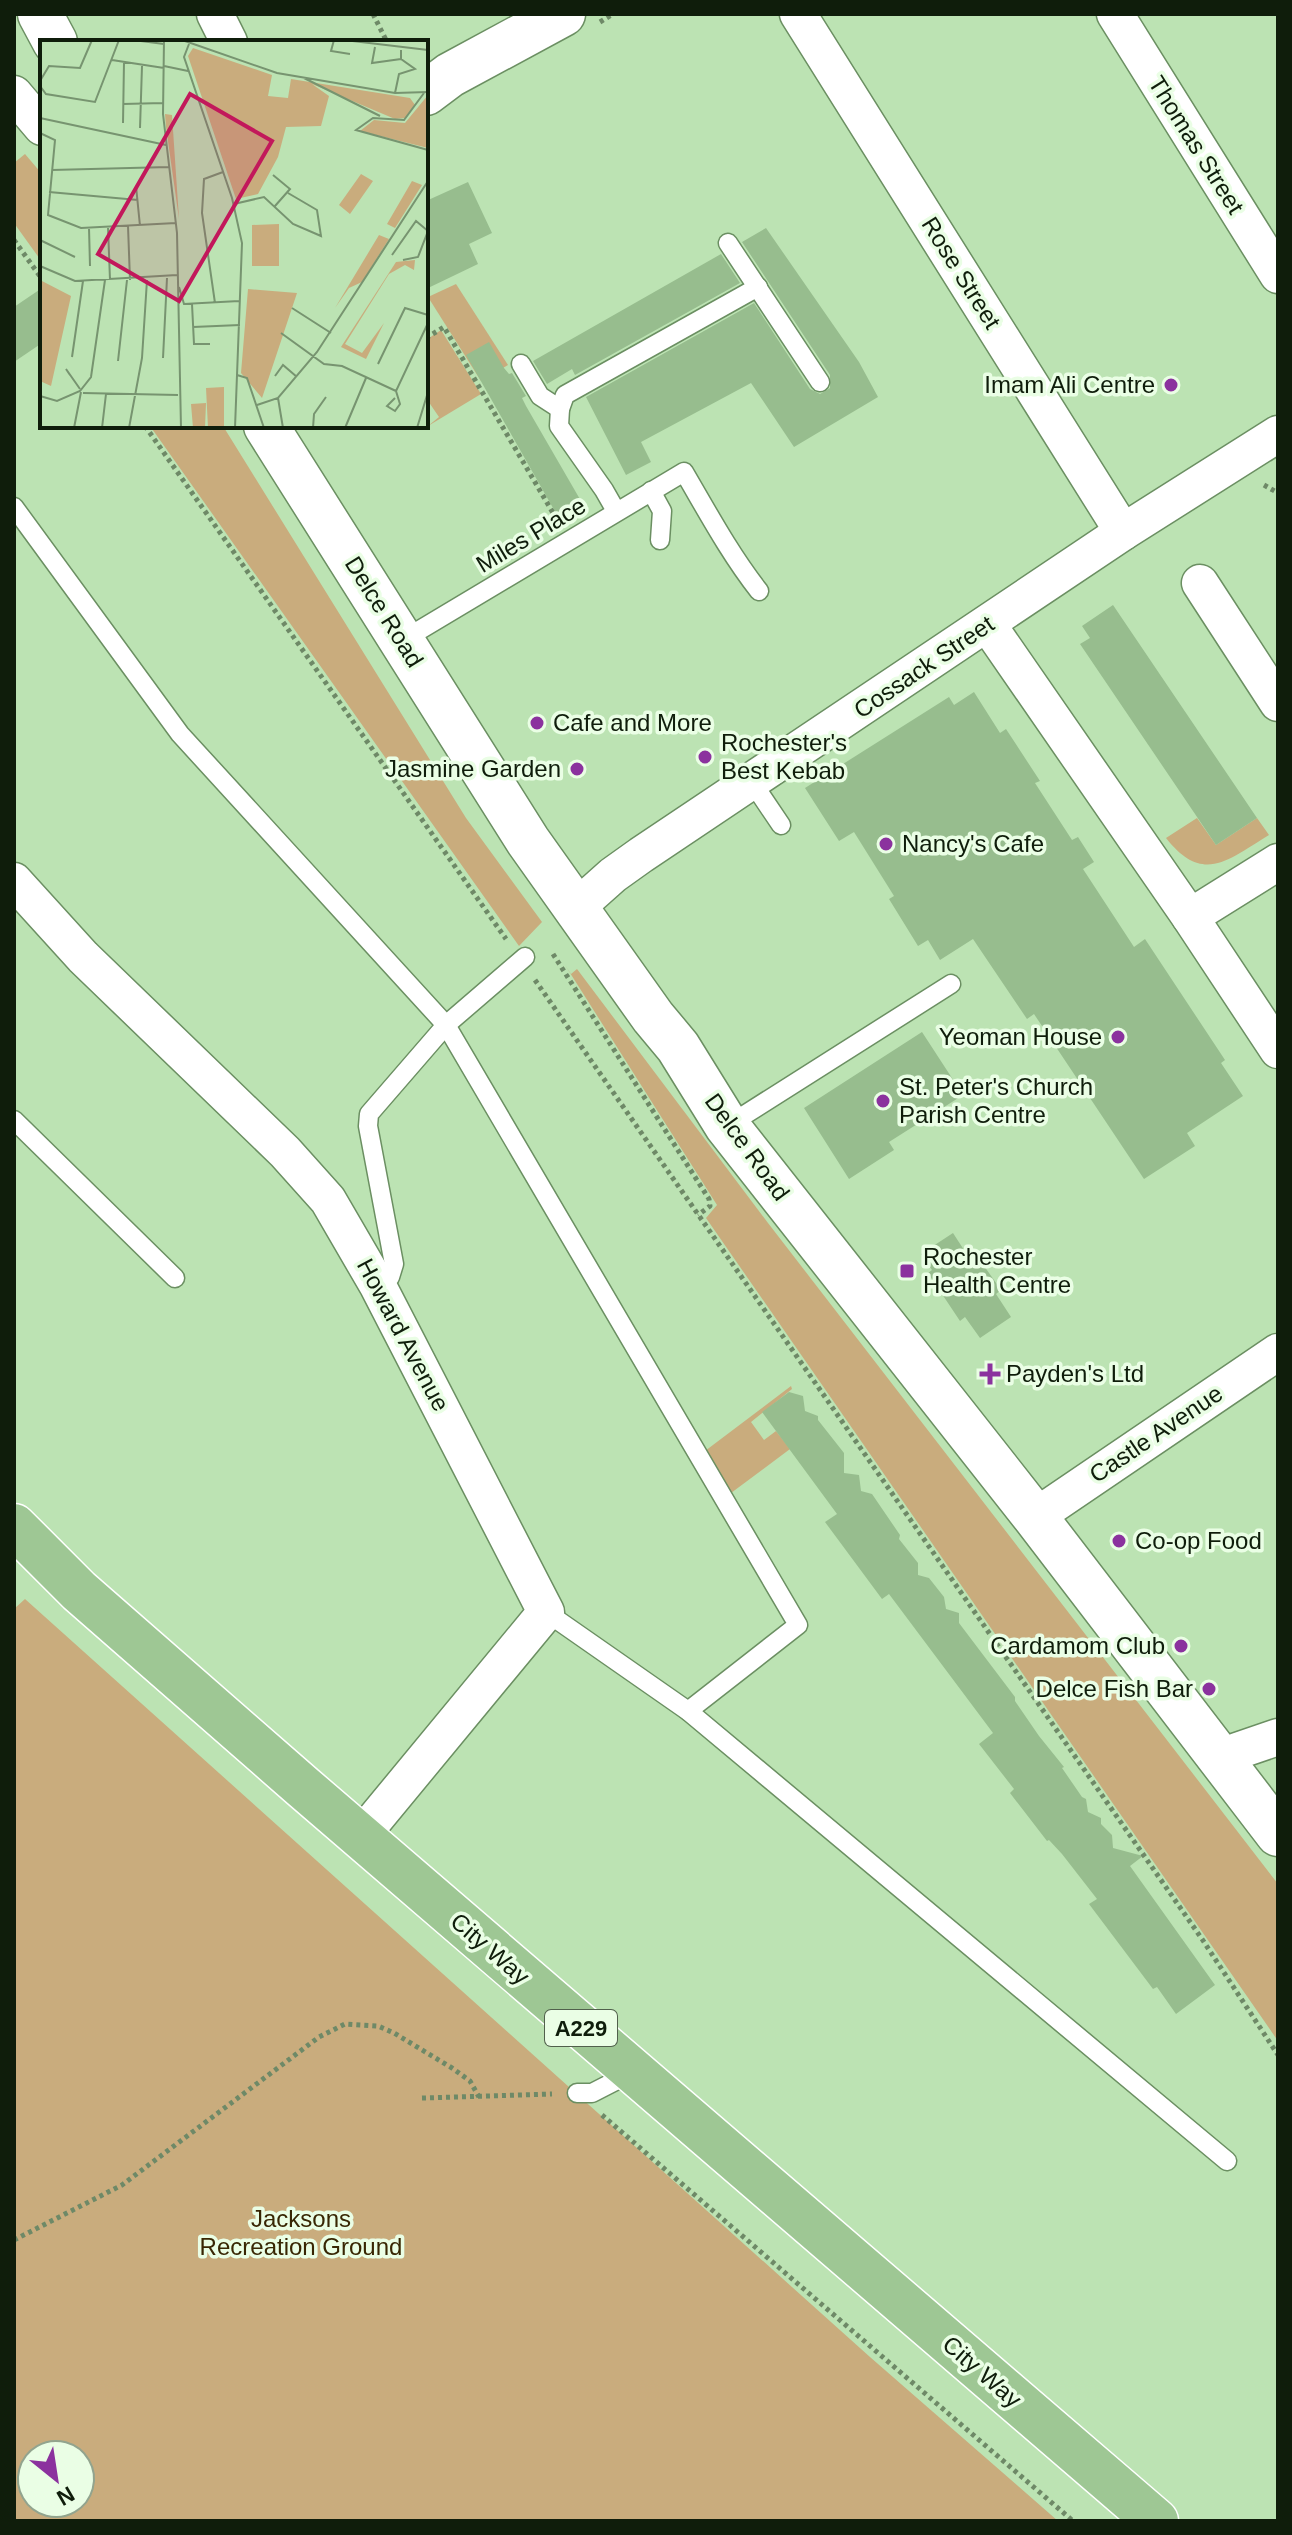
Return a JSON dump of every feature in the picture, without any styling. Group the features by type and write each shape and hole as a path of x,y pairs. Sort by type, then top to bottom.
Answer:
{"main road":[{"name":"City Way","path":"15,1530 79,1591 361,1836 1156,2521"}],"street":[{"path":"40,14 54,40"},
{"path":"215,14 228,40"},
{"name":"Rose Street","path":"798,14 1123,532"},
{"name":"Thomas Street","path":"1115,14 1278,275"},
{"path":"428,92 538,20"},
{"path":"14,94 40,125"},
{"name":"Delce Road","path":"267,428 505,806 653,1017 693,1068 727,1126 1035,1517 1278,1834"},
{"name":"Cossack Street","path":"576,908 613,875 1123,532 1278,434"},
{"path":"1200,583 1278,703"},
{"path":"988,625 1274,1035"},
{"path":"1190,917 1278,862"},
{"name":"Howard Avenue","path":"14,881 83,957 317,1186 344,1223 546,1612"},
{"name":"Castle Avenue","path":"1035,1517 1278,1352"},
{"path":"361,1836 546,1612"},
{"path":"1222,1760 1237,1751 1278,1737"}],"lane":[{"path":"728,243 820,382"},
{"path":"616,511 561,430 558,420 567,393 758,287"},
{"path":"521,364 540,396 560,409"},
{"name":"Miles Place","path":"403,640 684,472 733,558 759,591"},
{"path":"651,491 662,511 660,540"},
{"path":"14,507 180,734 446,1025 798,1625 688,1711"},
{"path":"752,782 781,825"},
{"path":"378,1286 390,1277 394,1264 368,1117 446,1025 524,959"},
{"path":"727,1126 951,984"},
{"path":"14,1120 175,1278"},
{"path":"546,1612 688,1711 1227,2161"},
{"path":"577,2093 592,2093 633,2072"}],"path":[{"path":"373,14 386,40"},
{"path":"14,240 40,276"},
{"path":"428,337 444,327 558,521"},
{"path":"146,428 524,959 698,1215 1202,1939 1278,2055"},
{"path":"1256,479 1278,494"},
{"path":"554,948 553,954 707,1197 710,1206 698,1215"},
{"path":"14,2240 122,2185 319,2037 345,2024 359,2023 394,2033 470,2081 479,2097"},
{"path":"422,2098 577,2093 1073,2521"}],"green space":[{"path":"25,154 40,172 40,259 14,223 14,163"},
{"path":"456,284 508,365 481,381 428,297"},
{"path":"441,330 481,394 428,426 439,417 428,401 428,339"},
{"path":"151,428 224,428 466,818 542,922 519,946"},
{"path":"1197,818 1216,845 1257,818 1269,835 1228,859 1216,864 1204,864 1192,861 1166,838"},
{"path":"565,965 571,974 577,969 768,1223 1278,1884 1278,2041 706,1218 717,1205"},
{"path":"791,1386 792,1389 751,1422 764,1440 776,1431 790,1449 731,1493 705,1451"},
{"name":"Jacksons Recreation Ground","path":"25,1599 870,2357 1058,2521 14,2521 14,1609"}],"building":[{"path":"468,182 492,233 469,244 478,264 428,288 428,200"},
{"path":"766,228 859,362 878,397 794,447 751,383 641,442 651,462 626,475 586,397 754,303 810,389 820,394 830,388 830,375 742,242"},
{"path":"721,254 740,283 575,375 572,369 547,384 533,361"},
{"path":"40,289 40,344 14,362 14,307"},
{"path":"489,342 526,396 522,398 526,406 581,501 557,515 466,355"},
{"path":"1113,605 1257,818 1216,845 1080,644 1090,638 1082,626"},
{"path":"974,692 1000,733 1006,729 1040,781 1035,783 1072,840 1078,837 1094,862 1083,869 1134,947 1145,939 1225,1060 1221,1063 1243,1096 1187,1133 1195,1146 1144,1179 1034,1014 1027,1019 973,939 940,960 928,940 918,946 889,899 894,896 854,832 839,841 805,788 949,697 954,705"},
{"name":"St. Peter's Church Parish Centre","path":"922,1032 963,1095 889,1142 894,1150 849,1179 804,1108"},
{"path":"953,1233 964,1250 970,1246 1001,1290 996,1294 1011,1317 980,1338 965,1317 960,1321 928,1273 932,1270 921,1254"},
{"path":"789,1392 803,1396 805,1411 818,1416 844,1453 844,1473 859,1475 861,1491 872,1494 900,1535 899,1539 918,1563 918,1575 929,1578 944,1597 946,1609 959,1613 959,1623 1086,1799 1088,1812 1101,1818 1101,1824 1112,1835 1113,1848 1143,1856 1130,1866 1215,1985 1176,2014 1157,1987 1153,1989 1089,1904 1097,1899 1010,1793 1014,1789 979,1744 993,1733 889,1594 882,1599 825,1522 837,1514 762,1412"}],"place":[{"name":"Imam Ali Centre","path":"1171,385"},
{"name":"Cafe and More","path":"537,723"},
{"name":"Rochester's Best Kebab","path":"705,757"},
{"name":"Jasmine Garden","path":"577,769"},
{"name":"Nancy's Cafe","path":"886,844"},
{"name":"Yeoman House","path":"1118,1037"},
{"name":"St. Peter's Church Parish Centre","path":"883,1101"},
{"name":"Rochester Health Centre","path":"907,1271"},
{"name":"Payden's Ltd","path":"990,1374"},
{"name":"Co-op Food","path":"1119,1541"},
{"name":"Cardamom Club","path":"1181,1646"},
{"name":"Delce Fish Bar","path":"1209,1689"}]}
